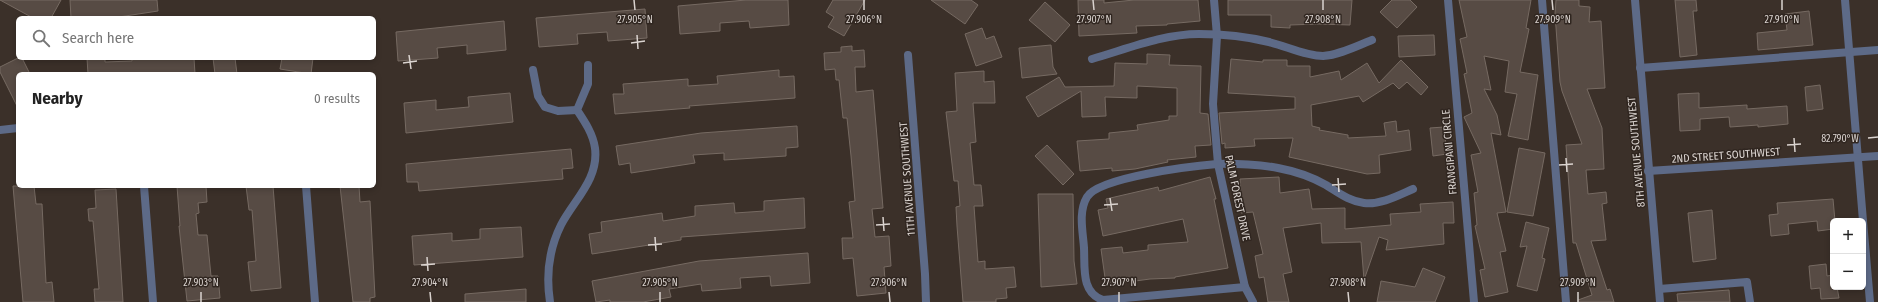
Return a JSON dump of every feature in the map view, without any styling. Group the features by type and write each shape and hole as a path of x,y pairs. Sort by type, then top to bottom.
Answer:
{"street":[{"name":"PALM FOREST DRIVE","path":"1214,0 1217,36 1213,104 1218,164 1245,287 1253,302"},
{"name":"FRANGIPANI CIRCLE","path":"1448,0 1474,302"},
{"path":"1542,0 1566,302"},
{"name":"8TH AVENUE SOUTHWEST","path":"1634,0 1660,302"},
{"path":"1845,0 1863,218"},
{"path":"1092,59 1158,40 1185,34 1258,39 1323,56 1344,51 1372,40"},
{"path":"1640,68 1878,50"},
{"name":"11TH AVENUE SOUTHWEST","path":"908,55 926,302"},
{"path":"577,110 588,84 588,65"},
{"path":"533,70 538,96 545,107 558,111 577,110"},
{"path":"550,302 548,277 552,248 562,224 586,186 594,167 596,149 594,140 577,110"},
{"path":"0,130 16,128"},
{"name":"2ND STREET SOUTHWEST","path":"1648,171 1878,156"},
{"path":"1245,287 1103,300 1094,297 1088,288 1085,276 1082,211 1087,196 1103,186 1141,175 1218,164 1278,168 1312,178 1348,199 1366,203 1388,200 1413,189"},
{"path":"144,188 153,302"},
{"path":"306,188 315,302"},
{"path":"1866,254 1870,302"},
{"path":"1660,289 1747,282 1750,302"}],"building":[{"path":"0,0 61,0 52,16 29,16"},
{"path":"70,0 157,0 158,11 125,16 71,16"},
{"path":"746,0 788,0 789,25 750,28 749,21 720,23 720,31 680,34 678,6"},
{"path":"833,0 865,0 844,36 828,27 834,17 826,12"},
{"path":"931,0 971,0 978,5 965,24"},
{"path":"1078,0 1104,0 1104,3 1134,0 1198,0 1200,21 1167,25 1136,26 1137,33 1079,36"},
{"path":"1228,0 1352,0 1350,25 1319,24 1290,25 1290,28 1271,27 1271,15 1228,15"},
{"path":"1392,0 1410,0 1417,7 1397,28 1380,12"},
{"path":"1459,0 1531,0 1526,28 1529,29 1520,72 1538,75 1528,140 1508,136 1517,94 1505,92 1509,61 1484,56 1491,90 1484,89 1497,115 1501,135 1491,133 1506,212 1497,213 1506,251 1500,252 1508,292 1485,297 1480,270 1485,269 1475,226 1477,225 1474,193 1478,192 1471,155 1481,153 1464,117 1472,113 1464,74 1467,73 1460,39 1467,37"},
{"path":"1556,0 1579,0 1579,6 1590,7 1589,22 1601,21 1605,88 1587,89 1602,128 1604,169 1586,170 1588,194 1606,192 1607,203 1602,204 1606,240 1591,241 1607,290 1610,289 1614,302 1578,302 1578,300 1592,295 1576,243 1573,243 1566,145 1582,144 1560,82 1555,14"},
{"path":"1675,0 1696,0 1697,11 1693,11 1697,55 1680,57"},
{"path":"1045,2 1070,25 1055,42 1029,20"},
{"path":"645,9 647,38 608,41 607,32 577,34 578,44 539,47 536,18"},
{"path":"1809,11 1813,45 1758,50 1757,33 1787,30 1785,14"},
{"path":"504,21 506,50 467,54 467,45 437,48 438,58 398,61 396,32"},
{"path":"982,28 986,39 994,36 1002,57 976,66 965,34"},
{"path":"1434,35 1435,55 1399,57 1398,36"},
{"path":"1051,45 1053,67 1057,74 1022,78 1019,48"},
{"path":"852,46 852,51 864,50 865,67 855,67 856,92 873,90 883,208 872,209 875,237 889,236 891,266 884,267 886,293 857,296 853,258 843,259 842,238 853,238 849,202 855,201 847,118 843,118 839,80 836,80 835,69 825,70 824,53 841,52 841,47"},
{"path":"1147,54 1170,55 1169,65 1201,66 1200,113 1208,114 1211,145 1195,146 1196,157 1167,160 1168,162 1135,169 1112,171 1112,168 1080,171 1077,141 1109,139 1109,133 1138,130 1137,125 1169,120 1169,116 1177,116 1177,88 1137,86 1137,98 1105,97 1106,116 1082,117 1081,91 1038,117 1026,97 1059,77 1065,87 1114,86 1115,63 1147,64"},
{"path":"16,59 23,60 29,72 16,72 16,104 0,72 0,67"},
{"path":"1231,59 1263,62 1263,60 1287,60 1287,66 1310,66 1310,77 1339,71 1341,80 1367,63 1379,83 1401,60 1428,87 1421,95 1407,82 1399,89 1393,83 1363,102 1359,96 1311,105 1312,126 1320,128 1319,130 1348,135 1348,138 1386,136 1384,123 1396,121 1397,132 1409,130 1411,150 1379,155 1380,173 1367,174 1289,157 1293,138 1254,139 1255,146 1225,148 1225,143 1222,144 1219,113 1295,109 1295,97 1228,93"},
{"path":"87,60 105,60 105,62 132,60 194,60 195,72 88,72"},
{"path":"213,60 235,60 237,72 215,72"},
{"path":"282,60 313,60 311,72 299,72 280,69"},
{"path":"779,70 779,77 794,76 795,98 689,106 690,108 615,114 613,94 624,94 623,84 688,79 688,86 718,84 717,76"},
{"path":"984,71 984,82 994,81 995,103 973,103 976,142 970,143 974,185 981,185 983,206 974,206 978,262 985,261 985,269 1014,267 1016,287 1006,288 1007,298 996,299 996,302 963,302 956,207 960,206 958,181 954,181 946,112 957,111 955,73"},
{"path":"1820,85 1823,109 1807,111 1805,87"},
{"path":"510,93 513,122 406,133 404,103 436,100 436,110 469,107 468,97"},
{"path":"1699,93 1699,108 1747,105 1747,109 1787,106 1788,124 1758,127 1758,125 1730,127 1729,117 1700,119 1700,130 1680,131 1678,94"},
{"path":"797,126 798,147 786,148 786,156 724,160 724,153 693,155 695,163 631,173 630,163 619,165 616,146 701,133"},
{"path":"1444,127 1447,154 1433,156 1430,128"},
{"path":"1047,145 1074,174 1063,185 1035,156"},
{"path":"1519,148 1545,153 1533,216 1507,212"},
{"path":"571,149 573,168 562,169 563,179 419,191 418,182 407,182 406,164"},
{"path":"1210,177 1216,199 1214,199 1228,268 1175,278 1150,279 1106,285 1101,249 1122,247 1123,253 1148,250 1148,245 1188,242 1183,219 1103,236 1098,210 1108,208 1106,199 1158,187 1159,191"},
{"path":"1279,177 1280,193 1309,189 1312,209 1345,208 1345,229 1391,225 1390,214 1421,212 1420,204 1453,202 1454,223 1443,223 1444,244 1386,250 1388,240 1379,237 1364,280 1361,242 1322,243 1321,223 1283,228 1292,272 1283,274 1289,302 1268,302 1264,277 1259,278 1255,256 1263,254 1253,212 1241,213 1240,179"},
{"path":"13,186 16,186 16,188 34,188 36,204 42,204 46,283 52,282 54,302 23,302"},
{"path":"177,188 206,188 207,202 198,203 199,213 196,214 198,235 207,235 211,276 218,276 220,298 187,301"},
{"path":"246,188 273,188 281,288 251,291 248,262 256,261 252,210 249,210"},
{"path":"340,188 359,188 360,202 370,201 375,297 370,298 370,302 353,302"},
{"path":"116,189 123,302 95,302 94,289 99,289 93,221 89,221 88,209 96,208 95,190"},
{"path":"1038,194 1073,194 1074,261 1077,284 1041,287"},
{"path":"804,198 805,228 681,237 681,240 592,254 589,234 602,232 601,222 662,213 663,221 695,216 695,206 734,203 735,213 764,211 764,201"},
{"path":"1833,199 1835,218 1830,218 1830,229 1818,231 1817,221 1788,224 1789,234 1771,236 1769,215 1778,214 1777,203"},
{"path":"1712,210 1716,259 1693,262 1688,213"},
{"path":"1526,222 1549,228 1542,258 1545,259 1537,291 1517,286 1527,246 1520,247"},
{"path":"521,227 523,257 414,265 412,236 452,233 452,241 480,239 480,229"},
{"path":"808,253 810,283 771,286 770,276 740,278 741,288 702,291 701,284 669,289 671,297 643,302 610,302 610,300 596,302 592,281 699,261"},
{"path":"1826,264 1827,276 1830,276 1830,290 1838,290 1839,298 1821,299 1820,288 1811,289 1809,266"},
{"path":"1423,268 1445,277 1435,302 1377,302 1381,281 1415,287"},
{"path":"526,289 526,302 465,302 465,294"},
{"path":"1729,290 1730,302 1678,302 1677,294"}]}
